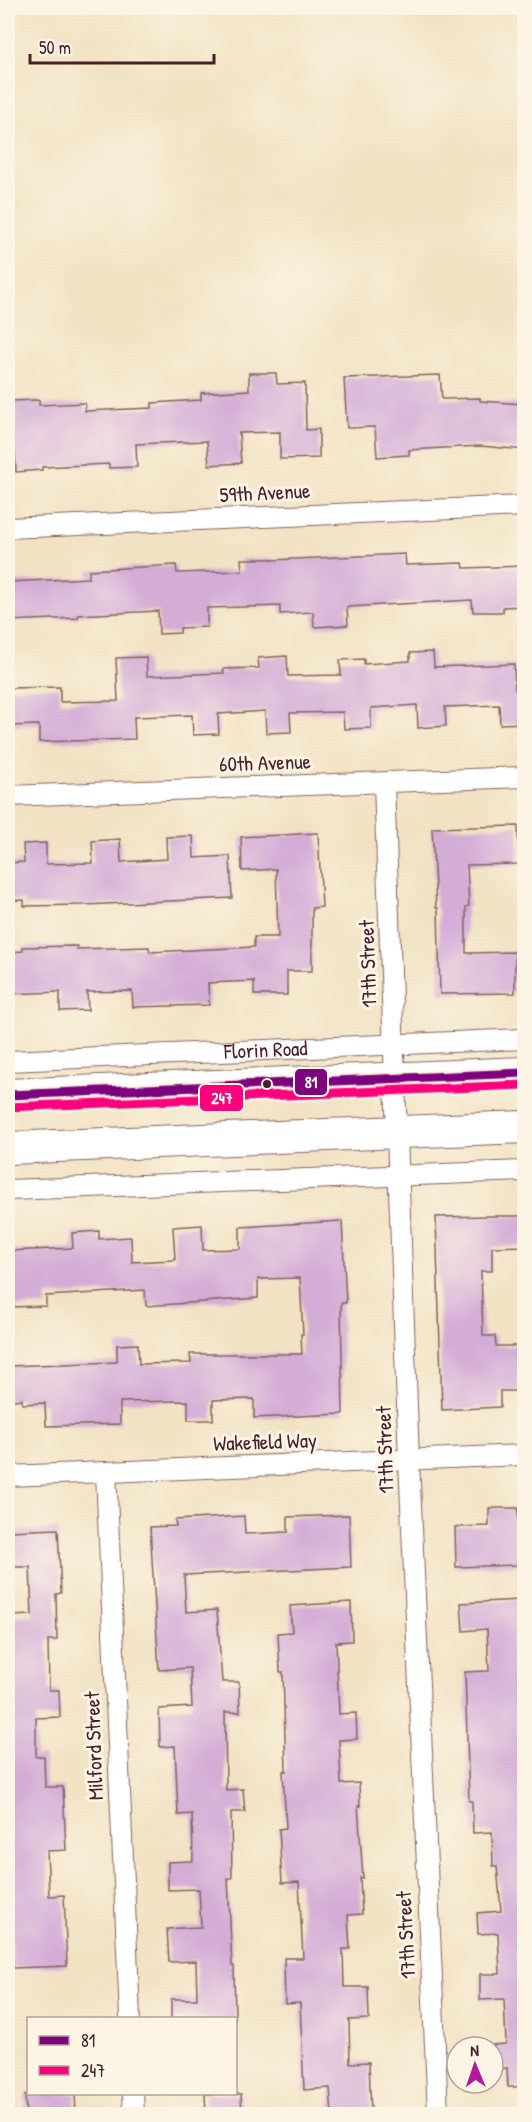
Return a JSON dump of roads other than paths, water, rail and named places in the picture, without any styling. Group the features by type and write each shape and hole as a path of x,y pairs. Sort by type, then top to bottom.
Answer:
{"main road":[{"name":"Florin Road","path":"8,1095 525,1073"},
{"path":"8,1148 525,1127"}],"street":[{"name":"59th Avenue","path":"8,528 525,506"},
{"name":"60th Avenue","path":"8,796 525,777"},
{"name":"17th Street","path":"384,783 409,1460 438,2115"},
{"name":"Florin Road","path":"8,1060 525,1039"},
{"path":"8,1190 525,1171"},
{"name":"Wakefield Way","path":"8,1476 525,1455"},
{"name":"Milford Street","path":"106,1472 130,2017"},
{"path":"133,2095 134,2115"}]}
